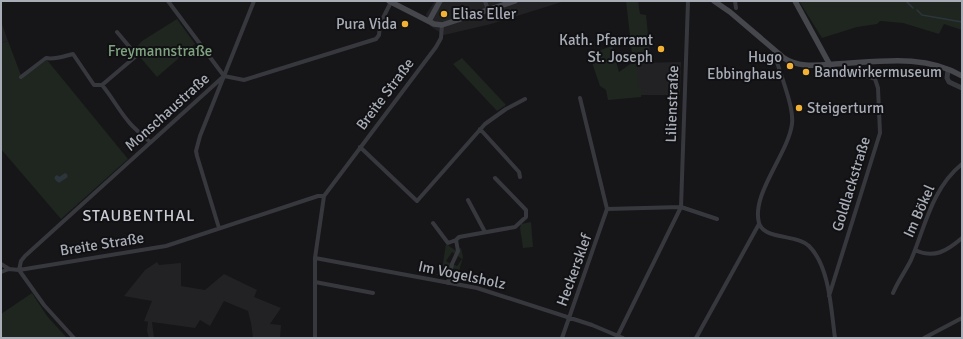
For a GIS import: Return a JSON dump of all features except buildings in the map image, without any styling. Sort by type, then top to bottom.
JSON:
[{"type":"main road","points":[[430,21],[440,1]]},
{"type":"main road","points":[[390,2],[434,24],[442,25],[515,1]]},
{"type":"main road","points":[[714,1],[730,12],[778,54],[795,64],[830,65],[902,61],[927,63],[962,76]]},
{"type":"main road","points":[[795,1],[830,65]]},
{"type":"street","points":[[168,1],[224,76]]},
{"type":"street","points":[[219,228],[196,151],[200,136],[254,1]]},
{"type":"street","points":[[485,1],[488,10]]},
{"type":"street","name":"Lilienstraße","points":[[618,335],[680,207],[688,1]]},
{"type":"street","points":[[735,1],[736,8]]},
{"type":"street","name":"Monschaustraße","points":[[19,270],[25,256],[224,76],[244,80],[376,38],[379,35],[380,24],[390,2]]},
{"type":"street","name":"Breite Straße","points":[[9,269],[19,270],[166,246],[325,194],[436,47],[441,38],[442,25]]},
{"type":"street","points":[[102,85],[135,57],[133,51],[117,32]]},
{"type":"street","points":[[21,77],[46,58],[53,60],[61,56],[73,54],[94,84],[102,85],[114,99],[116,105],[127,120],[139,134],[150,142]]},
{"type":"street","points":[[778,54],[777,62],[792,123],[760,203],[758,216],[759,224],[765,232],[796,239],[809,246],[822,266],[829,296],[835,338]]},
{"type":"street","name":"Goldlackstraße","points":[[829,296],[880,133],[878,88],[875,79],[866,76],[840,74],[830,65]]},
{"type":"street","points":[[948,70],[947,78],[950,82],[962,88]]},
{"type":"street","points":[[580,98],[607,210],[680,207],[717,219]]},
{"type":"street","points":[[360,147],[417,201],[480,129],[506,109],[525,99]]},
{"type":"street","points":[[480,129],[519,172],[520,176]]},
{"type":"street","name":"Im Bökel","points":[[893,293],[915,250],[925,220],[938,194],[951,175],[962,164]]},
{"type":"street","points":[[433,223],[448,243],[459,237],[514,227],[526,217],[526,210],[496,178]]},
{"type":"street","points":[[315,338],[314,258],[325,194]]},
{"type":"street","points":[[468,200],[485,232]]},
{"type":"street","name":"Heckersklef","points":[[562,338],[607,210]]},
{"type":"street","points":[[696,338],[759,224]]},
{"type":"street","name":"Im Bökel","points":[[915,250],[929,255],[936,254],[962,238]]},
{"type":"street","points":[[448,283],[452,264],[458,251],[456,240]]},
{"type":"street","name":"Im Vogelsholz","points":[[314,258],[476,288],[569,318],[623,338]]},
{"type":"street","points":[[1,264],[9,269]]},
{"type":"street","points":[[1,272],[9,269]]},
{"type":"street","points":[[19,270],[44,305],[74,338]]},
{"type":"street","points":[[315,282],[373,293]]},
{"type":"street","points":[[924,338],[962,318]]},
{"type":"shaded area","points":[[435,1],[565,1],[491,24],[444,35],[430,26],[426,14]]},
{"type":"shaded area","points":[[1,21],[8,41],[1,43]]},
{"type":"shaded area","points":[[681,62],[680,95],[638,95],[635,63]]},
{"type":"shaded area","points":[[157,262],[159,265],[181,263],[181,286],[205,290],[224,274],[257,290],[254,297],[281,308],[270,324],[281,325],[280,338],[253,338],[248,311],[224,301],[210,326],[200,320],[195,328],[152,322],[154,338],[149,338],[147,331],[148,322],[144,321],[152,301],[124,296],[145,270]]},
{"type":"green space","points":[[626,1],[638,1],[640,14],[646,15],[651,63],[637,63],[638,88],[641,88],[641,97],[608,100],[606,90],[600,86],[589,54],[612,46],[619,72],[633,62]]},
{"type":"green space","points":[[799,1],[962,1],[962,30],[944,24],[939,34],[903,23],[880,21],[877,24],[857,27],[822,38]]},
{"type":"green space","points":[[442,7],[453,15],[442,17],[440,15]]},
{"type":"green space","name":"Freymannstraße","points":[[177,19],[195,44],[157,77],[134,50],[142,41]]},
{"type":"green space","points":[[8,41],[22,78],[47,60],[128,159],[61,219],[1,149],[1,43]]},
{"type":"green space","points":[[462,58],[506,105],[497,111],[453,64]]},
{"type":"green space","points":[[531,222],[533,247],[523,248],[520,228],[521,224]]},
{"type":"green space","points":[[446,244],[455,250],[461,248],[463,257],[457,278],[450,277],[450,273],[456,274],[456,269],[451,268],[453,264],[457,266],[462,259],[452,252],[446,261],[451,264],[451,267],[445,266],[443,273],[449,274],[449,277],[436,275],[442,270]]},
{"type":"green space","points":[[32,293],[47,316],[67,338],[1,338],[1,314]]},
{"type":"waterway","points":[[906,1],[913,8]]},
{"type":"waterway","points":[[917,10],[922,15],[962,22]]},
{"type":"waterway","points":[[57,178],[59,180],[65,176]]},
{"type":"place","name":"Elias Eller","points":[[444,14]]},
{"type":"place","name":"Pura Vida","points":[[405,24]]},
{"type":"place","name":"Kath. Pfarramt St. Joseph","points":[[661,49]]},
{"type":"place","name":"Hugo Ebbinghaus","points":[[790,66]]},
{"type":"place","name":"Bandwirkermuseum","points":[[806,72]]},
{"type":"place","name":"Steigerturm","points":[[799,108]]},
{"type":"district","name":"STAUBENTHAL","points":[[139,216]]}]
